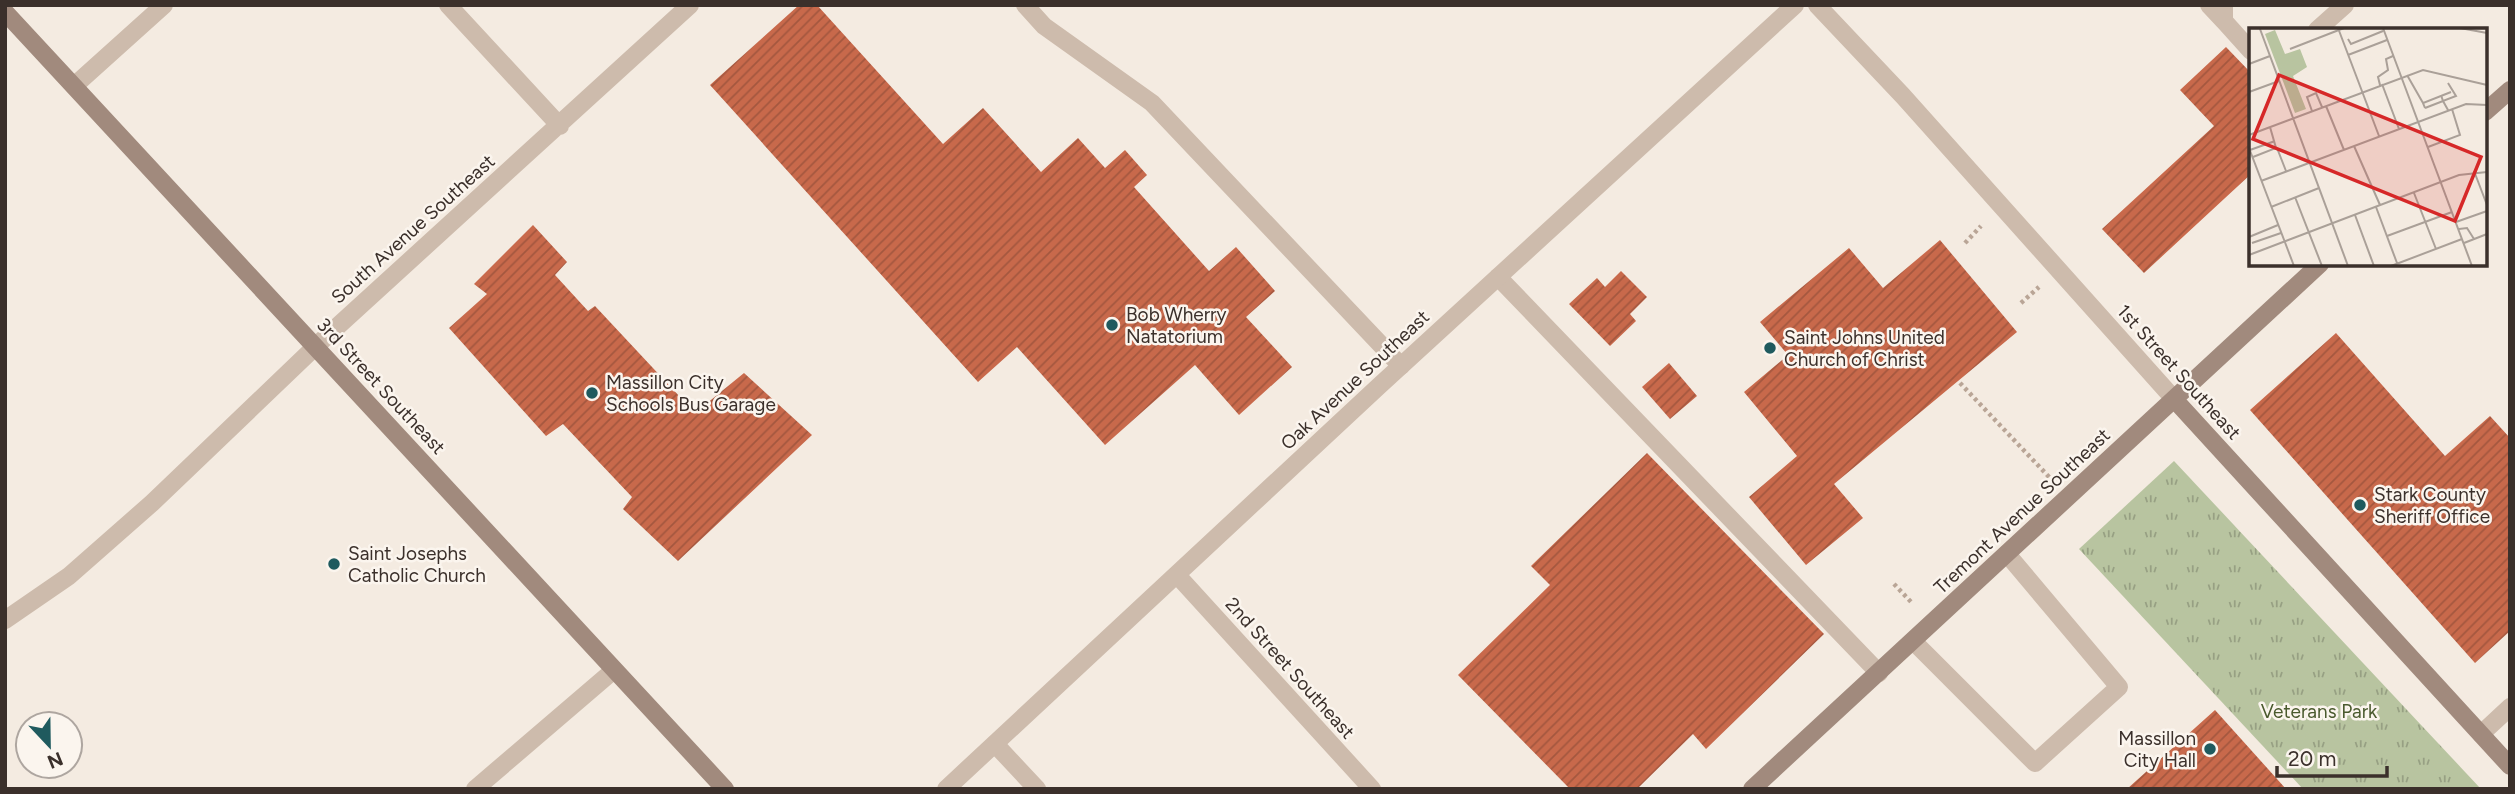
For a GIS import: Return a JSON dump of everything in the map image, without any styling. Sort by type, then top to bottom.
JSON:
[{"type":"street","points":[[74,86],[164,5]]},
{"type":"street","points":[[447,5],[559,126]]},
{"type":"street","name":"South Avenue Southeast","points":[[8,613],[69,576],[152,503],[316,346],[690,5]]},
{"type":"street","points":[[1025,5],[1044,26],[1152,103],[1401,366]]},
{"type":"street","name":"Oak Avenue Southeast","points":[[946,789],[1795,5]]},
{"type":"street","name":"1st Street Southeast","points":[[1817,5],[2510,766]]},
{"type":"street","points":[[2209,5],[2224,13],[2249,48]]},
{"type":"street","points":[[2319,28],[2345,5]]},
{"type":"street","name":"3rd Street Southeast","points":[[5,12],[725,789]]},
{"type":"street","points":[[2487,110],[2510,90]]},
{"type":"street","name":"Tremont Avenue Southeast","points":[[1752,789],[2318,266]]},
{"type":"street","points":[[1498,277],[1879,673]]},
{"type":"street","points":[[1913,641],[2035,763],[2119,687],[2007,554]]},
{"type":"street","name":"2nd Street Southeast","points":[[1177,575],[1372,789]]},
{"type":"street","points":[[475,789],[614,670]]},
{"type":"street","points":[[2481,734],[2510,708]]},
{"type":"street","points":[[995,744],[1037,789]]},
{"type":"path","points":[[1961,383],[2068,498]]},
{"type":"green space","name":"Veterans Park","points":[[2174,461],[2481,789],[2303,789],[2079,549]]},
{"type":"building","points":[[799,5],[817,5],[943,144],[983,108],[1041,172],[1078,138],[1105,168],[1125,150],[1147,175],[1134,187],[1209,271],[1236,247],[1275,291],[1246,317],[1292,367],[1239,415],[1195,365],[1105,445],[1017,347],[978,382],[710,85]]},
{"type":"building","points":[[2226,47],[2249,71],[2249,176],[2144,273],[2102,229],[2214,126],[2180,90]]},
{"type":"building","name":"Massillon City Schools Bus Garage","points":[[533,225],[567,262],[555,275],[588,311],[595,306],[695,413],[744,373],[812,435],[678,561],[623,509],[632,497],[563,424],[546,436],[449,328],[487,294],[474,284]]},
{"type":"building","points":[[1940,240],[2017,332],[1834,484],[1863,518],[1806,565],[1749,497],[1797,456],[1744,392],[1788,355],[1760,322],[1849,248],[1883,288]]},
{"type":"building","points":[[1621,271],[1647,297],[1630,314],[1636,321],[1610,346],[1569,304],[1597,278],[1605,287]]},
{"type":"building","points":[[2336,333],[2445,456],[2490,416],[2510,438],[2510,631],[2475,663],[2250,410]]},
{"type":"building","points":[[1669,363],[1697,396],[1670,419],[1642,387]]},
{"type":"building","points":[[1647,453],[1824,634],[1706,749],[1693,734],[1637,789],[1570,789],[1458,675],[1550,585],[1531,566]]},
{"type":"building","name":"Massillon City Hall","points":[[2215,710],[2286,789],[2127,789]]},
{"type":"place","name":"Bob Wherry Natatorium","points":[[1112,325]]},
{"type":"place","name":"Saint Johns United Church of Christ","points":[[1770,348]]},
{"type":"place","name":"Massillon City Schools Bus Garage","points":[[592,393]]},
{"type":"place","name":"Stark County Sheriff Office","points":[[2360,505]]},
{"type":"place","name":"Saint Josephs Catholic Church","points":[[334,564]]},
{"type":"place","name":"Massillon City Hall","points":[[2210,749]]}]
